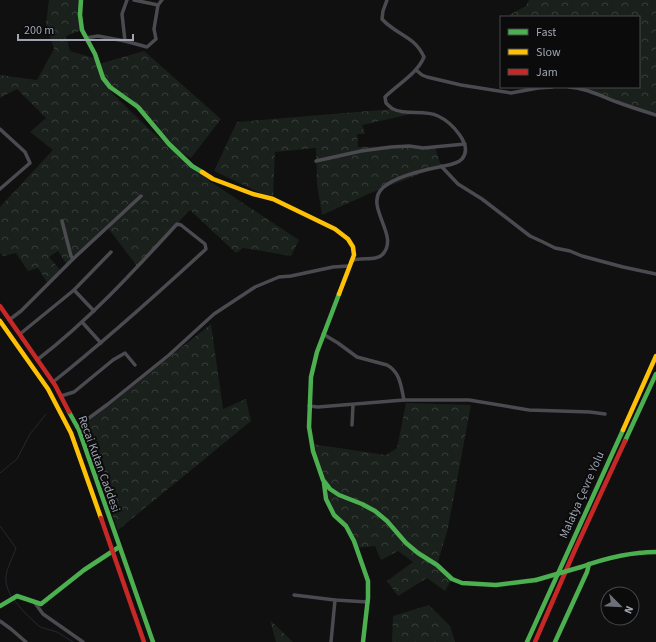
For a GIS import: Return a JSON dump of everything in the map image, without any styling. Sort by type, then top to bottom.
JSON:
[{"type":"main road","points":[[81,0],[80,15],[82,30],[95,54],[103,78],[110,87],[135,104],[169,144],[192,166],[213,179],[253,194],[273,199],[303,212],[335,229],[348,239],[353,247],[354,255],[349,264],[317,352],[311,377],[309,427],[314,451],[323,480],[326,499],[334,515],[346,526],[354,541],[368,581],[368,602],[363,642]]},
{"type":"main road","name":"Recai Kutan Caddesi","points":[[0,306],[53,382],[77,427],[153,642]]},
{"type":"main road","name":"Recai Kutan Caddesi","points":[[0,321],[48,389],[71,433],[144,642]]},
{"type":"main road","name":"Malatya Çevre Yolu","points":[[527,642],[656,356]]},
{"type":"main road","name":"Malatya Çevre Yolu","points":[[535,642],[574,552],[656,374]]},
{"type":"main road","points":[[323,480],[330,489],[339,495],[375,511],[387,521],[406,543],[418,553],[437,565],[452,579],[462,583],[496,585],[528,582],[581,567],[601,559],[634,553],[656,552]]},
{"type":"main road","points":[[0,606],[16,596],[20,596],[35,603],[41,604],[84,570],[119,547]]},
{"type":"main road","points":[[554,642],[587,572],[588,564]]},
{"type":"street","points":[[125,41],[122,14],[127,0]]},
{"type":"street","points":[[134,0],[158,5]]},
{"type":"street","points":[[86,38],[98,36],[147,47],[156,39],[154,29],[158,5],[162,0]]},
{"type":"street","points":[[77,427],[169,355],[209,318],[255,287],[279,277],[291,276],[349,264],[356,258],[376,258],[383,254],[387,246],[387,235],[377,206],[377,198],[381,190],[390,183],[415,172],[454,164],[462,158],[465,144],[456,130],[438,116],[426,113],[402,112],[393,109],[386,103],[385,97],[416,70],[422,63],[424,57],[420,48],[411,40],[386,24],[382,19],[387,0]]},
{"type":"street","points":[[416,70],[427,77],[461,85],[504,92],[511,93],[538,88]]},
{"type":"street","points":[[574,88],[590,91],[632,108],[656,115]]},
{"type":"street","points":[[0,129],[25,152],[30,163],[0,189]]},
{"type":"street","points":[[316,161],[361,151],[391,147],[409,146],[423,148],[465,144]]},
{"type":"street","points":[[441,166],[458,184],[482,199],[530,236],[555,248],[623,267],[656,274]]},
{"type":"street","points":[[9,320],[21,311],[73,259],[141,196]]},
{"type":"street","points":[[62,221],[73,259]]},
{"type":"street","points":[[37,360],[64,339],[94,311],[177,224],[181,225],[205,244],[206,249],[141,309],[53,382]]},
{"type":"street","points":[[353,247],[356,254],[361,258]]},
{"type":"street","points":[[20,334],[74,290],[111,252]]},
{"type":"street","points":[[74,290],[94,311]]},
{"type":"street","points":[[82,322],[101,343]]},
{"type":"street","points":[[323,334],[357,357],[391,367],[400,381],[404,400]]},
{"type":"street","points":[[61,396],[74,392],[125,353],[135,366]]},
{"type":"street","points":[[309,406],[318,407],[404,400],[469,400],[529,410],[590,412],[605,414]]},
{"type":"street","points":[[352,425],[353,404]]},
{"type":"street","points":[[294,596],[368,602]]},
{"type":"street","points":[[331,642],[335,600]]},
{"type":"street","points":[[35,603],[43,614],[83,642]]},
{"type":"street","points":[[0,621],[12,629],[26,642]]},
{"type":"green space","points":[[49,0],[81,0],[82,30],[66,36],[70,51],[97,59],[99,64],[144,51],[221,119],[191,158],[173,148],[138,108],[108,84],[112,93],[149,129],[211,182],[299,240],[291,256],[243,248],[236,253],[190,210],[137,266],[108,228],[67,265],[58,251],[49,257],[61,271],[48,284],[38,268],[28,271],[16,253],[3,256],[0,253],[0,207],[53,150],[30,132],[46,118],[17,89],[0,98],[0,75],[37,80],[54,49],[46,24]]},
{"type":"green space","points":[[529,0],[656,0],[656,115],[579,88],[640,88],[640,16],[510,16],[526,6]]},
{"type":"green space","points":[[523,88],[538,88],[524,90]]},
{"type":"green space","points":[[393,109],[420,112],[362,125],[365,134],[357,134],[358,147],[435,147],[441,166],[373,192],[322,215],[317,184],[316,148],[275,152],[273,199],[214,171],[237,122]]},
{"type":"green space","points":[[211,324],[223,409],[246,399],[251,421],[118,530],[79,429]]},
{"type":"green space","points":[[406,403],[471,405],[448,528],[437,565],[452,579],[445,591],[427,578],[398,596],[387,581],[413,562],[398,551],[381,560],[375,546],[357,548],[346,526],[334,515],[326,499],[330,489],[323,480],[312,444],[386,455],[397,448]]},
{"type":"green space","points":[[429,605],[450,626],[455,642],[392,642],[393,616]]},
{"type":"green space","points":[[270,620],[293,642],[276,642]]},
{"type":"waterway","points":[[0,473],[17,459],[30,434],[46,414]]},
{"type":"waterway","points":[[0,526],[16,548],[8,567],[6,577],[6,583],[11,596]]},
{"type":"waterway","points":[[14,600],[40,627],[57,632],[73,642]]},
{"type":"traffic: fast","points":[[81,0],[80,15],[82,30],[95,54],[103,78],[110,87],[138,107],[169,144],[192,166],[202,172]]},
{"type":"traffic: fast","points":[[339,294],[317,352],[311,377],[309,427],[313,451],[323,480],[330,489],[339,495],[375,511],[387,521],[406,543],[418,553],[437,565],[452,579],[462,583],[496,585],[536,580]]},
{"type":"traffic: fast","points":[[625,441],[656,374]]},
{"type":"traffic: fast","points":[[69,412],[79,430],[153,642]]},
{"type":"traffic: fast","points":[[527,642],[623,430]]},
{"type":"traffic: fast","points":[[324,483],[326,499],[334,515],[346,526],[354,541],[368,581],[368,598],[363,642]]},
{"type":"traffic: fast","points":[[0,606],[17,596],[41,604],[84,570],[119,547]]},
{"type":"traffic: fast","points":[[581,567],[618,556],[656,552]]},
{"type":"traffic: fast","points":[[555,642],[587,572],[589,564]]},
{"type":"traffic: fast","points":[[536,580],[581,567]]},
{"type":"traffic: slow","points":[[202,172],[213,179],[253,194],[273,199],[335,229],[348,239],[353,247],[354,255],[339,294]]},
{"type":"traffic: slow","points":[[0,321],[48,389],[71,433],[101,518]]},
{"type":"traffic: slow","points":[[623,430],[656,356]]},
{"type":"traffic: jam","points":[[0,306],[55,385],[69,412]]},
{"type":"traffic: jam","points":[[535,642],[625,441]]},
{"type":"traffic: jam","points":[[101,518],[144,642]]}]
